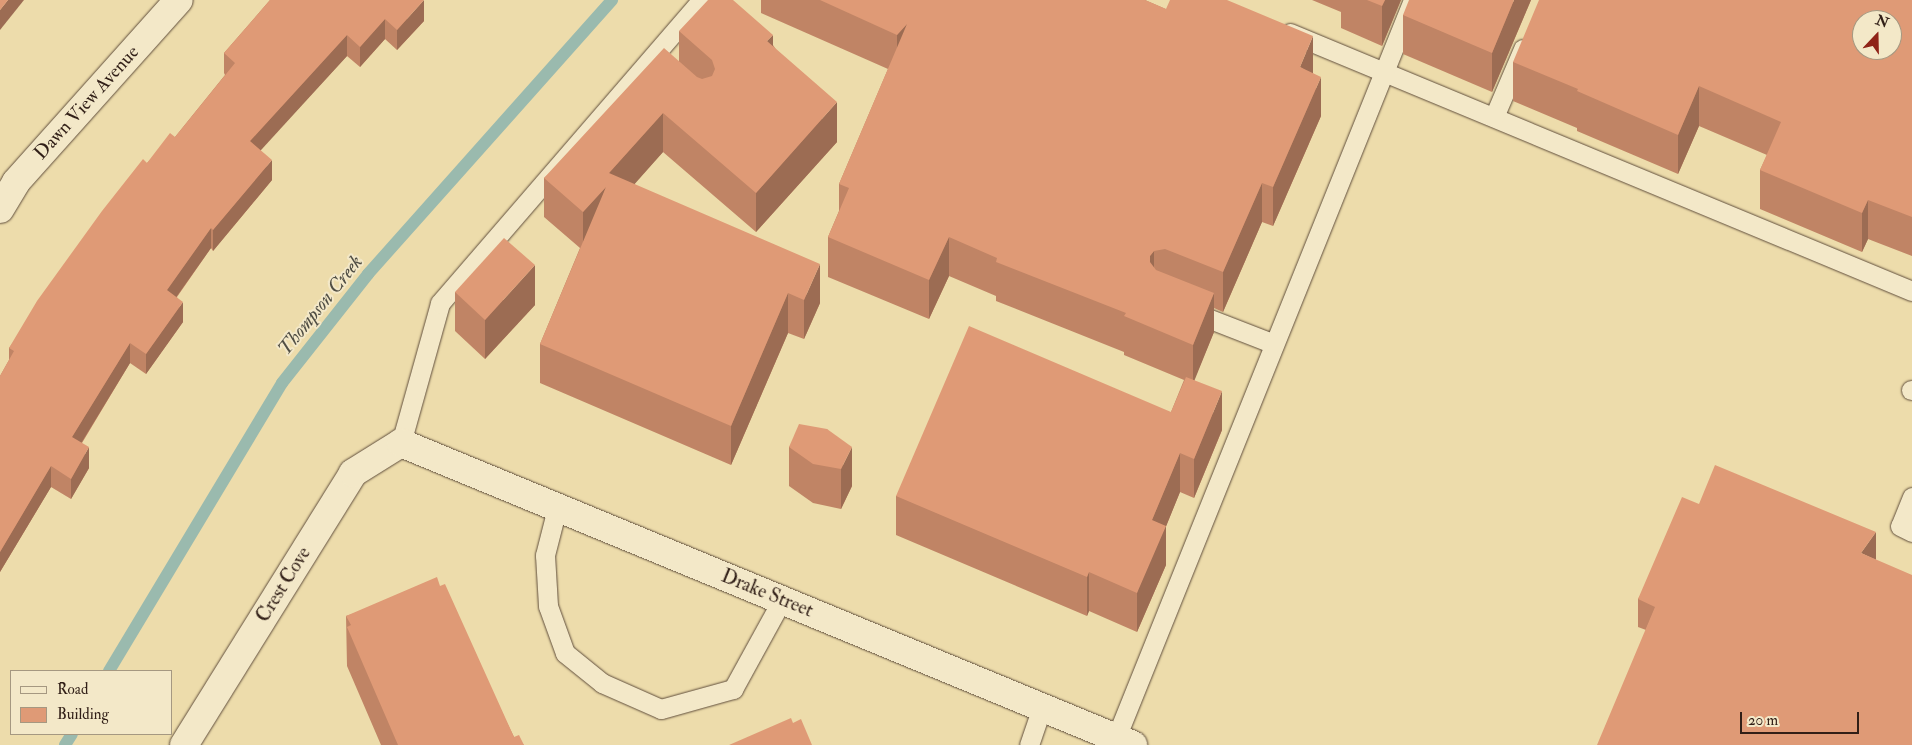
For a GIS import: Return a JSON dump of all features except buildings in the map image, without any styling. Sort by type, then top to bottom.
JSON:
[{"type":"street","name":"Dawn View Avenue","points":[[0,209],[16,182],[179,0]]},
{"type":"street","name":"Drake Street","points":[[400,444],[1125,742]]},
{"type":"street","name":"Crest Cove","points":[[184,745],[353,473],[400,444]]},
{"type":"lane","points":[[400,444],[440,303],[656,66],[702,0]]},
{"type":"lane","points":[[1125,742],[1274,344],[1382,71],[1413,0]]},
{"type":"lane","points":[[1274,26],[1912,291]]},
{"type":"lane","points":[[1494,117],[1532,27]]},
{"type":"lane","points":[[1178,306],[1274,344]]},
{"type":"lane","points":[[1912,497],[1900,526],[1912,532]]},
{"type":"lane","points":[[557,508],[545,555],[548,606],[566,653],[602,683],[661,709],[733,688],[782,600]]},
{"type":"lane","points":[[1029,745],[1042,708]]},
{"type":"waterway","name":"Thompson Creek","points":[[110,670],[282,383],[368,274],[612,0]]},
{"type":"waterway","name":"Thompson Creek","points":[[65,745],[71,735]]}]
